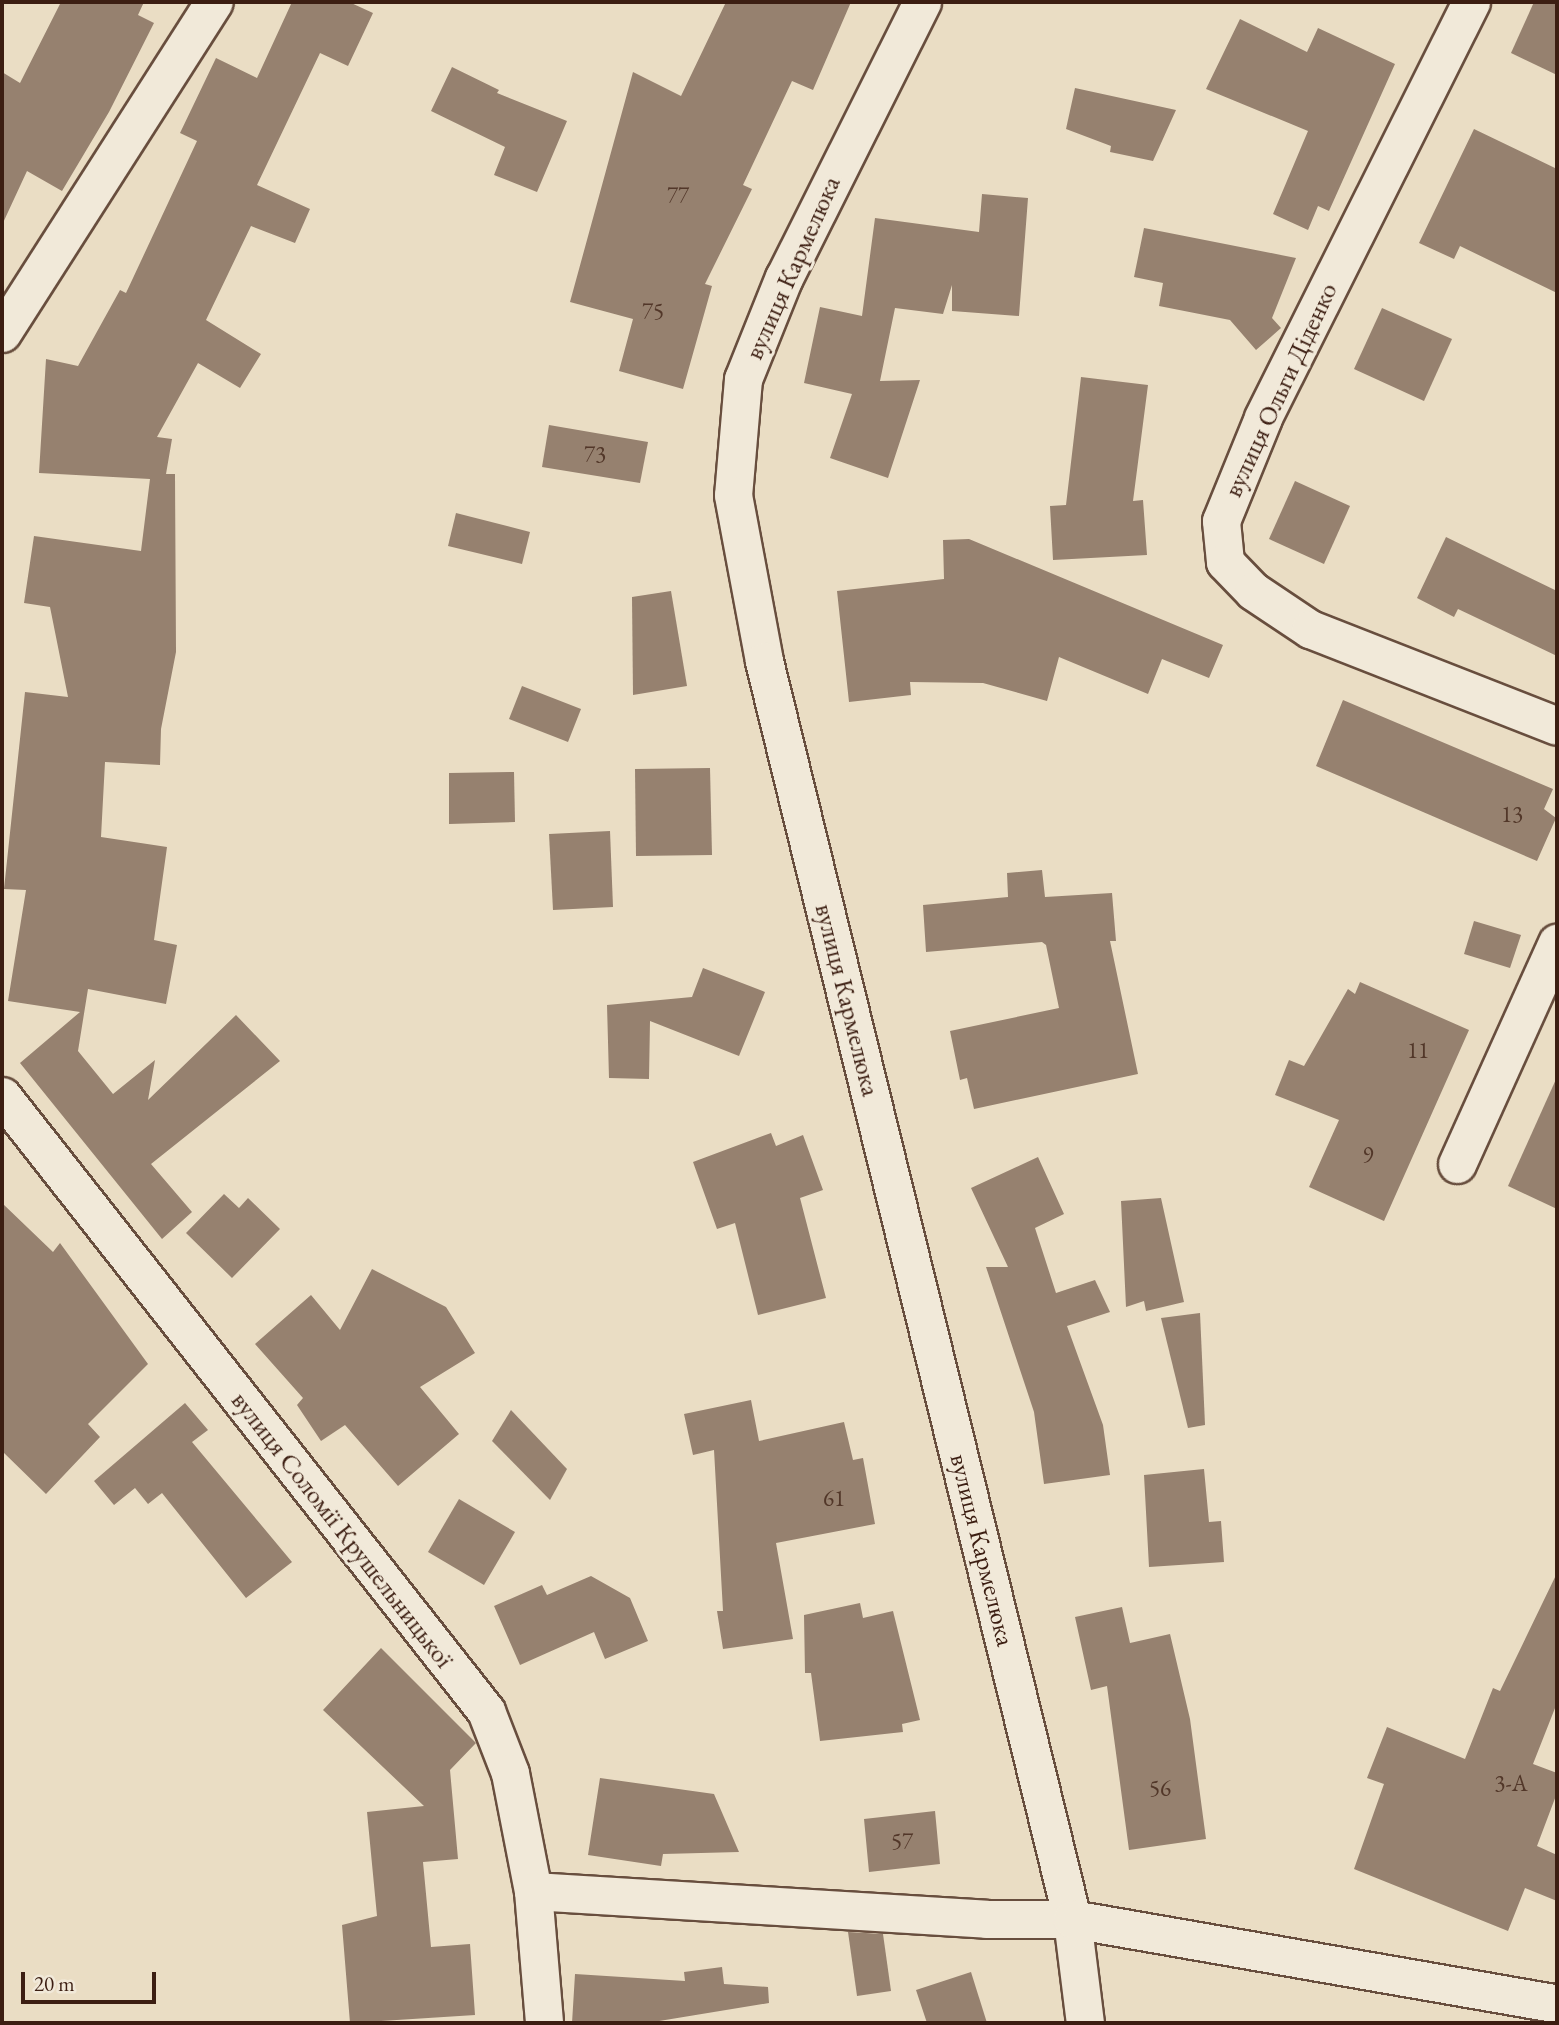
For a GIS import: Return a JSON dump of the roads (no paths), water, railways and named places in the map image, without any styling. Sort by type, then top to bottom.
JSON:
[{"type":"street","points":[[2,333],[214,2]]},
{"type":"street","name":"вулиця Кармелюка","points":[[922,2],[784,277],[743,379],[733,495],[764,661],[1072,1919],[1086,2023]]},
{"type":"street","name":"вулиця Ольги Діденко","points":[[1471,2],[1263,418],[1221,521],[1226,562],[1253,592],[1310,629],[1557,726]]},
{"type":"street","points":[[1457,1164],[1557,943]]},
{"type":"street","name":"вулиця Соломії Крушельницької","points":[[2,1096],[486,1711],[510,1773],[533,1891],[544,2023]]},
{"type":"street","points":[[533,1891],[986,1919],[1072,1919],[1557,2004]]}]
